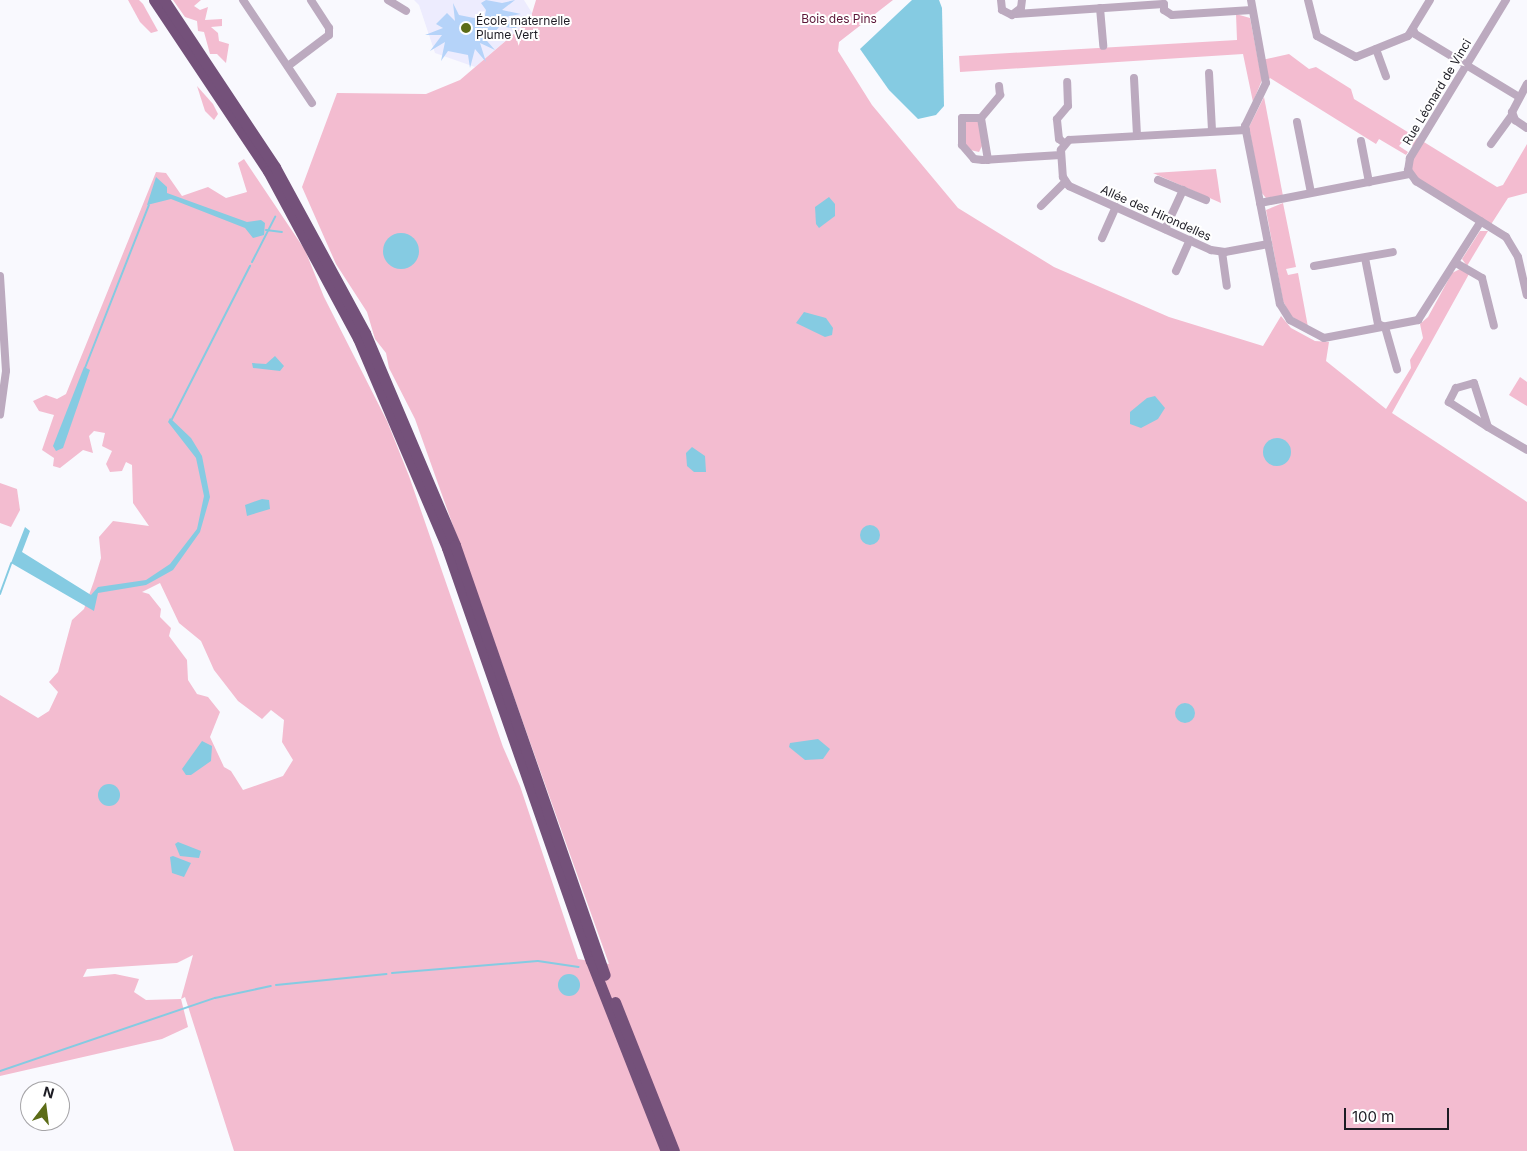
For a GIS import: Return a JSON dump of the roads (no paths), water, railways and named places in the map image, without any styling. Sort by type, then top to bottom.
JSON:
[{"type":"highway","points":[[154,0],[268,171],[358,338],[447,548],[591,961],[666,1151]]},
{"type":"highway","points":[[164,0],[275,166],[369,343],[455,545],[600,963],[674,1151]]},
{"type":"street","points":[[243,0],[312,103]]},
{"type":"street","points":[[288,66],[329,35],[329,28],[310,0]]},
{"type":"street","points":[[388,0],[406,11]]},
{"type":"street","points":[[1001,0],[1005,13],[1016,14],[1164,2],[1164,10],[1172,15],[1252,10]]},
{"type":"street","points":[[1016,14],[1022,0]]},
{"type":"street","points":[[1251,0],[1266,83],[1246,122],[1246,130],[1280,304],[1292,322],[1324,338],[1421,318],[1482,221]]},
{"type":"street","points":[[1308,0],[1318,36],[1351,57],[1407,37],[1430,0]]},
{"type":"street","name":"Rue Léonard de Vinci","points":[[1409,174],[1410,158],[1506,0]]},
{"type":"street","points":[[1100,8],[1103,46]]},
{"type":"street","points":[[1413,29],[1416,34],[1519,97]]},
{"type":"street","points":[[1376,49],[1386,76]]},
{"type":"street","points":[[1209,73],[1212,130]]},
{"type":"street","points":[[1134,78],[1137,136]]},
{"type":"street","points":[[1067,82],[1068,106],[1058,119],[1059,139],[1064,143],[1212,130],[1246,130]]},
{"type":"street","points":[[1491,144],[1512,115],[1519,97],[1527,84]]},
{"type":"street","points":[[988,160],[981,118],[1000,95],[999,86]]},
{"type":"street","points":[[1512,115],[1527,128]]},
{"type":"street","points":[[981,118],[967,116],[960,121],[962,145],[972,158],[988,160],[1062,155]]},
{"type":"street","points":[[1297,122],[1311,193]]},
{"type":"street","points":[[1361,141],[1369,182]]},
{"type":"street","points":[[1041,206],[1065,182],[1062,155],[1064,143]]},
{"type":"street","points":[[1260,203],[1409,174],[1482,221],[1511,244],[1526,289]]},
{"type":"street","points":[[1158,180],[1206,200]]},
{"type":"street","name":"Allée des Hirondelles","points":[[1065,182],[1165,229],[1222,252],[1268,244]]},
{"type":"street","points":[[1165,229],[1183,190]]},
{"type":"street","points":[[1102,238],[1116,207]]},
{"type":"street","points":[[1176,271],[1190,240]]},
{"type":"street","points":[[1222,252],[1228,286]]},
{"type":"street","points":[[1314,266],[1393,252]]},
{"type":"street","points":[[1365,258],[1378,324],[1385,326]]},
{"type":"street","points":[[1456,262],[1482,278],[1494,326]]},
{"type":"street","points":[[0,276],[6,379],[0,415]]},
{"type":"street","points":[[1385,326],[1397,369]]},
{"type":"street","points":[[1488,427],[1474,383],[1456,388],[1449,402],[1488,427],[1527,450]]},
{"type":"water","points":[[912,0],[939,0],[942,8],[944,106],[936,115],[918,119],[889,90],[860,49]]},
{"type":"water","points":[[156,177],[167,187],[167,193],[247,222],[261,220],[265,223],[264,235],[253,238],[245,228],[171,199],[147,205]]},
{"type":"water","points":[[829,197],[835,204],[835,216],[819,228],[816,224],[815,207]]},
{"type":"water","points":[[401,233],[408,234],[414,238],[418,244],[418,258],[414,264],[408,268],[401,269],[394,268],[388,264],[384,258],[383,251],[384,244],[388,238],[394,234]]},
{"type":"water","points":[[804,312],[826,318],[833,328],[832,335],[825,337],[796,323]]},
{"type":"water","points":[[275,356],[284,366],[280,371],[253,368],[252,363],[266,364]]},
{"type":"water","points":[[84,367],[90,370],[63,448],[56,451],[53,446]]},
{"type":"water","points":[[1155,396],[1165,408],[1158,419],[1141,428],[1130,424],[1130,412],[1147,398]]},
{"type":"water","points":[[170,418],[191,438],[202,456],[210,497],[200,532],[173,570],[146,585],[98,593],[94,611],[11,563],[25,527],[30,531],[22,552],[91,595],[98,587],[146,580],[170,564],[197,529],[204,496],[196,458],[168,422]]},
{"type":"water","points":[[1277,438],[1287,442],[1291,452],[1287,462],[1277,466],[1267,462],[1263,452],[1267,442]]},
{"type":"water","points":[[692,447],[705,456],[706,472],[694,472],[687,466],[686,453]]},
{"type":"water","points":[[262,499],[269,500],[270,509],[247,516],[245,505]]},
{"type":"water","points":[[866,525],[874,525],[880,531],[880,539],[874,545],[866,545],[860,539],[860,531]]},
{"type":"water","points":[[1185,703],[1192,706],[1195,713],[1192,720],[1185,723],[1178,720],[1175,713],[1178,706]]},
{"type":"water","points":[[818,739],[830,749],[823,759],[805,760],[789,747],[790,743]]},
{"type":"water","points":[[202,741],[212,746],[211,761],[191,775],[186,775],[182,769]]},
{"type":"water","points":[[109,784],[117,787],[120,795],[117,803],[109,806],[101,803],[98,795],[101,787]]},
{"type":"water","points":[[178,842],[201,851],[199,858],[180,856],[175,844]]},
{"type":"water","points":[[173,856],[191,863],[184,877],[172,873],[170,857]]},
{"type":"water","points":[[569,974],[577,977],[580,985],[577,993],[569,996],[561,993],[558,985],[561,977]]},
{"type":"waterway","points":[[85,368],[149,205]]},
{"type":"waterway","points":[[252,262],[275,217]]},
{"type":"waterway","points":[[266,230],[282,232]]},
{"type":"waterway","points":[[172,419],[250,266]]},
{"type":"waterway","points":[[0,594],[11,563]]},
{"type":"waterway","points":[[392,973],[538,961],[579,967]]},
{"type":"waterway","points":[[276,985],[386,974]]},
{"type":"waterway","points":[[0,1071],[215,998],[271,986]]},
{"type":"place","name":"École maternelle Plume Vert","points":[[466,28]]},
{"type":"park label","name":"Bois des Pins","points":[[839,19]]}]
